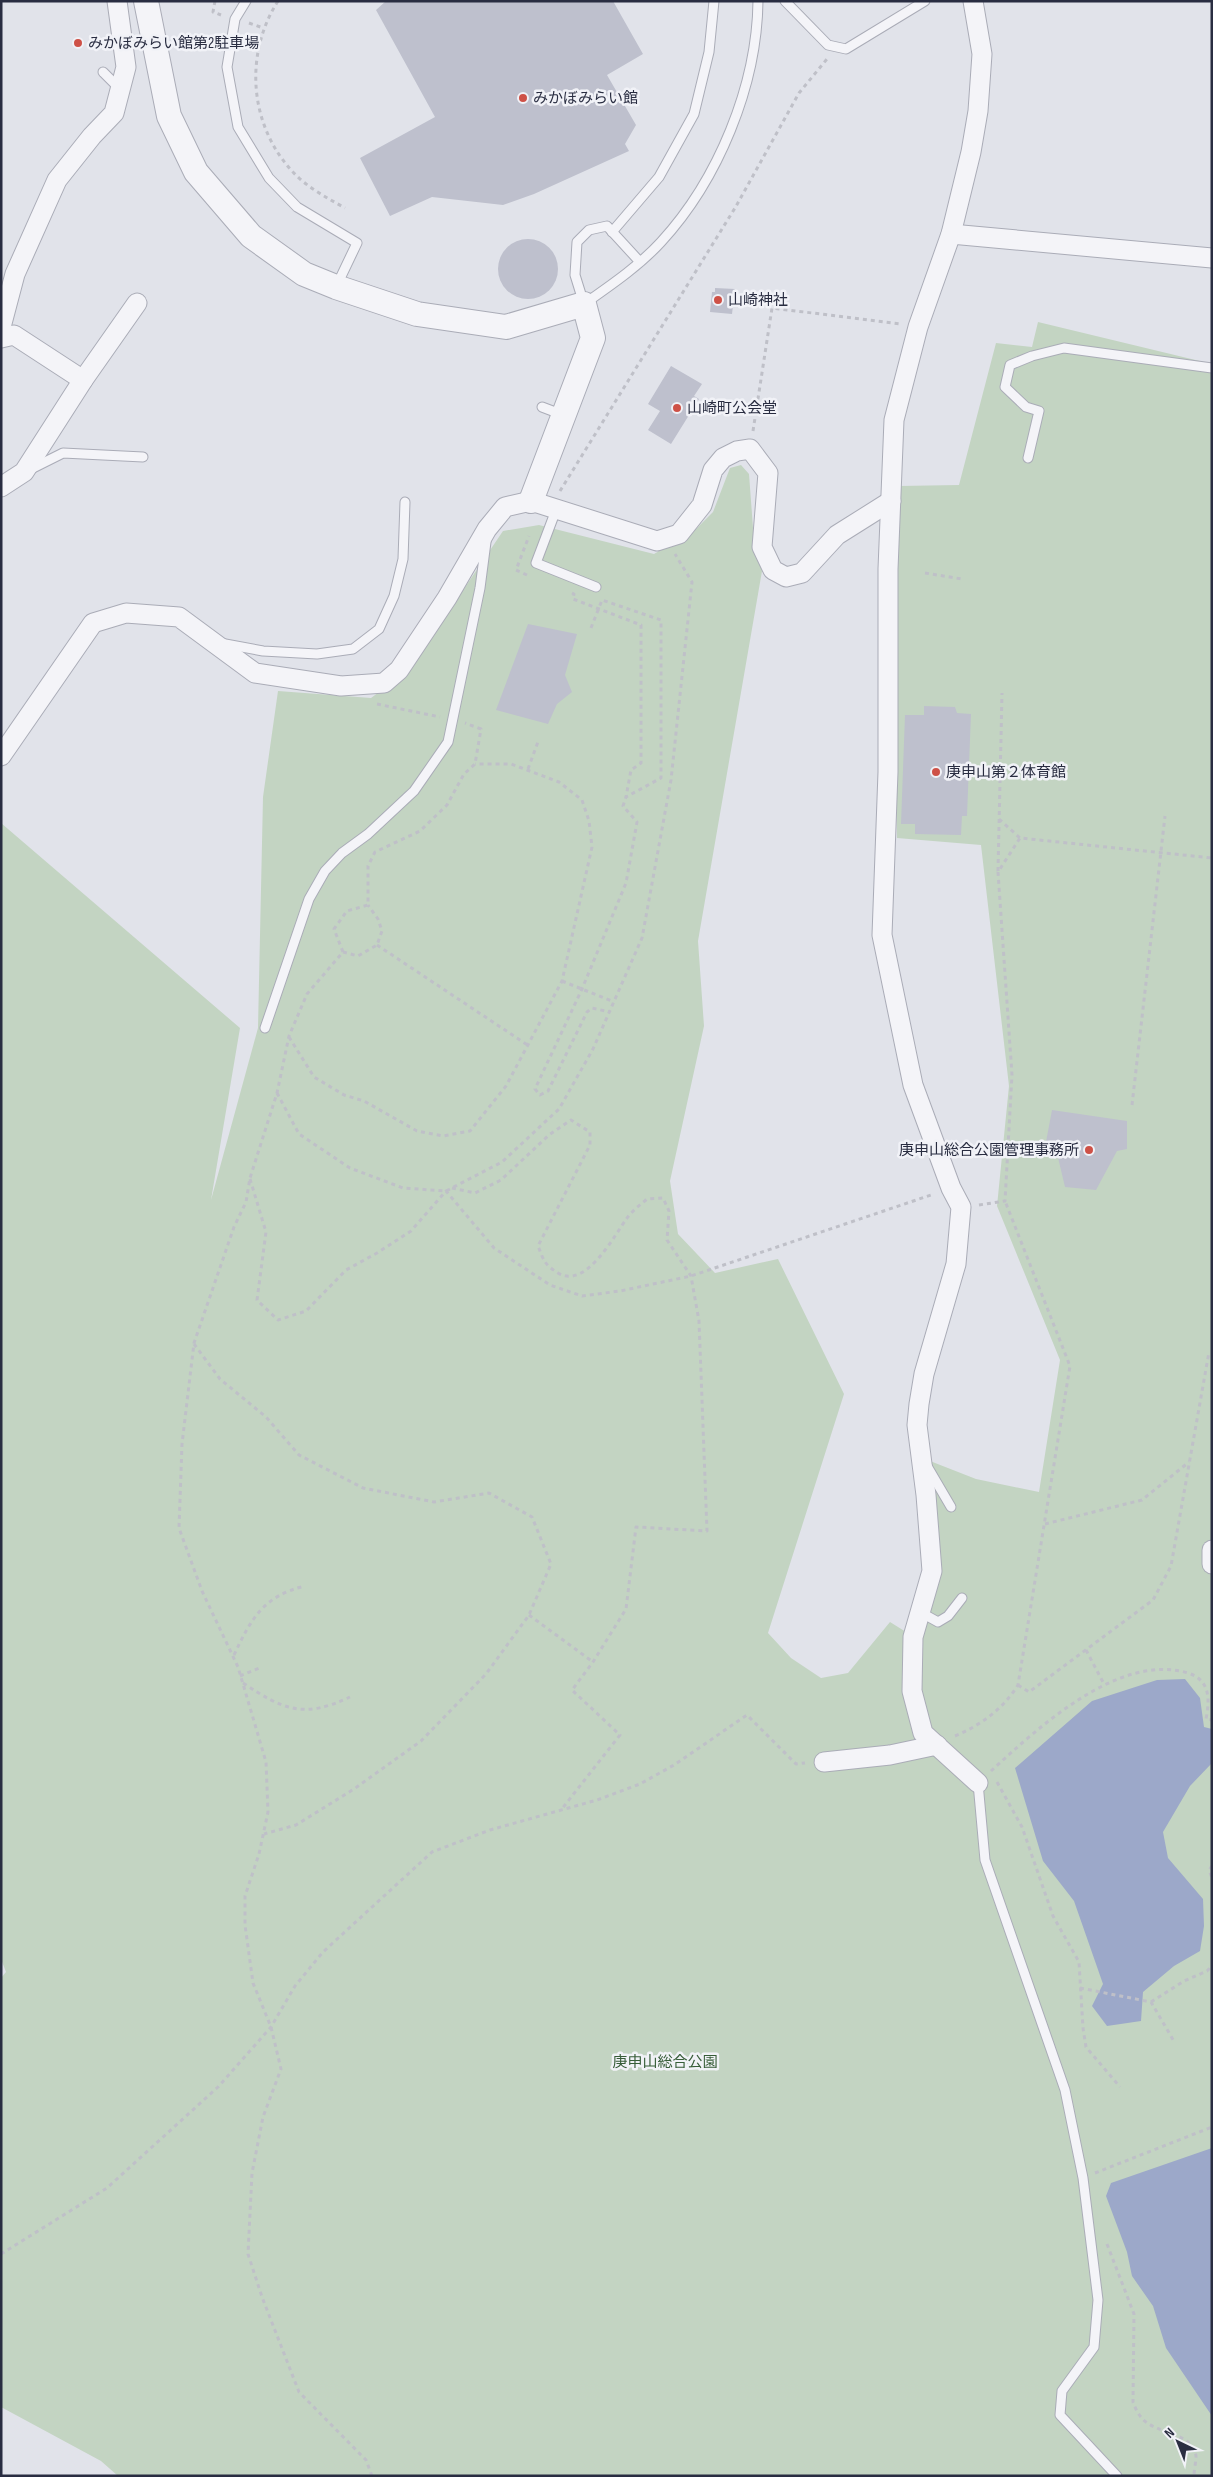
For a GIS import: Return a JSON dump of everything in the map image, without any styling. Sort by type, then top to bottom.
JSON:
[{"type":"street","points":[[1,327],[15,274],[57,180],[92,136],[114,113],[126,67],[117,1]]},
{"type":"street","points":[[146,1],[169,116],[196,172],[251,236],[304,274],[336,287],[417,314],[506,326],[584,304],[593,338],[564,416],[543,506]]},
{"type":"street","points":[[973,1],[982,54],[978,111],[971,152],[951,234],[918,327],[894,420],[888,579],[888,772],[882,935],[913,1085],[951,1188],[961,1207],[956,1264],[924,1374],[919,1404],[917,1425],[932,1571],[913,1637],[912,1691],[923,1733],[937,1745],[984,1777]]},
{"type":"street","points":[[951,234],[1212,258]]},
{"type":"street","points":[[1,487],[24,472],[83,380],[137,303]]},
{"type":"street","points":[[1,338],[14,335],[83,380]]},
{"type":"street","points":[[1,756],[93,623],[126,613],[179,617],[212,644],[255,674],[341,686],[384,683],[405,662],[447,598],[487,529],[505,507],[543,506],[657,541],[679,534],[702,505],[712,470],[723,458],[737,451],[750,449],[768,473],[762,547],[773,570],[786,577],[802,573],[837,535],[891,501]]},
{"type":"street","points":[[1212,1550],[1212,1564]]},
{"type":"street","points":[[824,1762],[863,1759],[937,1745]]},
{"type":"lane","points":[[246,1],[235,19],[227,67],[238,127],[269,178],[297,207],[357,243],[336,287]]},
{"type":"lane","points":[[612,232],[658,178],[694,114],[709,52],[714,1]]},
{"type":"lane","points":[[640,262],[606,226],[589,230],[577,242],[575,275],[584,304],[640,262],[660,243],[690,207],[734,125],[748,76],[758,25],[758,1]]},
{"type":"lane","points":[[785,1],[828,45],[846,49],[925,1]]},
{"type":"lane","points":[[103,72],[120,89]]},
{"type":"lane","points":[[1028,458],[1039,411],[1026,407],[1005,387],[1010,365],[1032,356],[1064,348],[1212,368]]},
{"type":"lane","points":[[542,407],[564,416]]},
{"type":"lane","points":[[24,472],[63,453],[143,458]]},
{"type":"lane","points":[[212,644],[228,643],[263,651],[317,654],[353,648],[380,629],[394,596],[404,559],[405,502]]},
{"type":"lane","points":[[543,506],[536,563],[596,587]]},
{"type":"lane","points":[[265,1028],[309,899],[325,871],[342,852],[368,834],[414,792],[448,742],[451,719],[480,588],[487,529]]},
{"type":"lane","points":[[920,1455],[951,1506]]},
{"type":"lane","points":[[920,1612],[938,1622],[948,1616],[962,1598]]},
{"type":"lane","points":[[984,1777],[985,1860],[1065,2090],[1083,2178],[1088,2214],[1098,2300],[1094,2347],[1062,2391],[1060,2415],[1117,2476]]},
{"type":"path","points":[[213,12],[215,1]]},
{"type":"path","points":[[278,1],[259,40],[255,80],[259,111],[272,141],[299,178],[319,194],[345,208]]},
{"type":"path","points":[[543,506],[562,489],[735,208],[799,93],[837,47]]},
{"type":"path","points":[[750,449],[772,308],[918,327]]},
{"type":"path","points":[[250,1178],[266,1232],[257,1300],[278,1320],[306,1310],[346,1270],[377,1254],[411,1231],[446,1191],[502,1162],[560,1109],[593,1049],[642,938],[672,770],[692,582],[666,538]]},
{"type":"path","points":[[517,563],[516,570],[532,577]]},
{"type":"path","points":[[925,574],[962,579]]},
{"type":"path","points":[[566,591],[574,594],[573,599],[641,625],[641,763],[631,770],[623,806],[637,822],[626,884],[582,988],[535,1089],[540,1095],[548,1091],[587,1012],[592,1008],[610,1012]]},
{"type":"path","points":[[591,628],[602,600],[661,620],[661,778],[626,796]]},
{"type":"path","points":[[937,1745],[982,1722],[1007,1702],[1018,1685],[1070,1366],[1004,1201],[1012,1075],[998,872],[1002,693]]},
{"type":"path","points":[[342,952],[358,956],[377,945],[382,931],[378,919],[368,905],[368,866],[375,852],[420,830],[447,805],[464,774],[475,764],[480,729],[451,719],[371,703]]},
{"type":"path","points":[[528,769],[539,739]]},
{"type":"path","points":[[289,1036],[314,1077],[344,1095],[364,1101],[418,1131],[443,1136],[470,1131],[506,1086],[562,981],[592,848],[589,820],[582,800],[559,782],[511,764],[475,764]]},
{"type":"path","points":[[1132,1105],[1165,816]]},
{"type":"path","points":[[999,818],[1020,838],[1212,858]]},
{"type":"path","points":[[998,872],[1020,838]]},
{"type":"path","points":[[342,952],[334,929],[347,911],[368,905]]},
{"type":"path","points":[[377,945],[529,1046]]},
{"type":"path","points":[[342,952],[307,994],[289,1036],[277,1093],[250,1178],[246,1202],[234,1228],[194,1343],[182,1444],[179,1528],[202,1590],[233,1656],[266,1762],[268,1812],[264,1834],[245,1896],[245,1925],[253,1983],[271,2027],[281,2069],[262,2117],[252,2173],[248,2254],[262,2297],[299,2392],[366,2460],[372,2476]]},
{"type":"path","points":[[562,981],[614,1002]]},
{"type":"path","points":[[277,1093],[299,1134],[350,1168],[403,1188],[446,1191],[494,1248],[550,1285],[582,1296],[620,1291],[691,1276],[951,1188]]},
{"type":"path","points":[[452,1188],[475,1193],[501,1180],[549,1135],[571,1120],[590,1132],[590,1145],[538,1246],[545,1265],[564,1276],[582,1274],[600,1256],[629,1215],[647,1198],[663,1198],[669,1211],[667,1240],[691,1276],[700,1341],[707,1531],[636,1527],[626,1609],[593,1662],[572,1690],[620,1735],[561,1810]]},
{"type":"path","points":[[961,1207],[1004,1201]]},
{"type":"path","points":[[194,1343],[220,1379],[266,1416],[299,1455],[363,1488],[434,1502],[488,1492],[532,1517],[551,1564],[529,1615],[486,1674],[421,1741],[354,1789],[296,1824],[264,1834]]},
{"type":"path","points":[[1018,1685],[1029,1692],[1153,1600],[1171,1566],[1209,1352]]},
{"type":"path","points":[[1045,1524],[1142,1500],[1189,1462]]},
{"type":"path","points":[[233,1656],[250,1621],[267,1602],[289,1589],[305,1586]]},
{"type":"path","points":[[529,1615],[593,1662]]},
{"type":"path","points":[[1086,1650],[1104,1684]]},
{"type":"path","points":[[240,1676],[262,1668]]},
{"type":"path","points":[[1120,2087],[1086,2047],[1079,1962],[1053,1916],[1022,1827],[984,1777],[1037,1732],[1104,1684],[1146,1670],[1177,1670],[1197,1676],[1207,1688],[1209,1703],[1206,1719],[1212,1720]]},
{"type":"path","points":[[242,1682],[270,1700],[293,1710],[318,1709],[350,1696]]},
{"type":"path","points":[[1,2254],[108,2188],[218,2087],[271,2027],[295,1986],[323,1952],[432,1852],[490,1830],[597,1800],[640,1784],[674,1765],[747,1715],[796,1764],[824,1762]]},
{"type":"path","points":[[1212,1866],[1209,1870],[1212,1878]]},
{"type":"path","points":[[1080,1988],[1151,2002],[1184,1981],[1207,1971],[1212,1966]]},
{"type":"path","points":[[1151,2002],[1175,2043]]},
{"type":"path","points":[[1083,2178],[1212,2126]]},
{"type":"path","points":[[1088,2214],[1100,2228],[1134,2314],[1133,2402],[1137,2412],[1148,2424],[1183,2438],[1191,2445],[1196,2456],[1194,2476]]},
{"type":"green space","name":"庚申山総合公園","points":[[1038,322],[1212,364],[1212,2476],[118,2476],[101,2461],[1,2407],[1,1978],[6,1972],[1,1959],[1,823],[240,1028],[211,1200],[258,1028],[263,797],[278,691],[371,698],[409,670],[503,531],[539,525],[654,554],[696,529],[713,512],[730,468],[741,465],[749,474],[754,541],[762,571],[698,941],[704,1026],[670,1181],[678,1234],[715,1273],[778,1259],[844,1394],[768,1633],[791,1658],[821,1678],[848,1673],[890,1622],[906,1632],[940,1577],[930,1461],[976,1479],[1039,1492],[1060,1360],[997,1206],[1009,1086],[981,845],[897,838],[894,630],[899,486],[959,485],[996,343],[1032,347]]},
{"type":"water","points":[[1185,1679],[1200,1698],[1204,1727],[1212,1729],[1212,1763],[1190,1786],[1163,1832],[1168,1858],[1203,1899],[1204,1926],[1200,1951],[1174,1966],[1143,1992],[1141,2021],[1107,2026],[1092,2006],[1103,1984],[1074,1901],[1043,1861],[1015,1768],[1092,1701],[1157,1680]]},
{"type":"water","points":[[1212,2148],[1212,2416],[1166,2348],[1153,2306],[1132,2276],[1127,2252],[1106,2196],[1111,2183]]},
{"type":"building","name":"みかぼみらい館","points":[[386,1],[613,1],[643,54],[607,75],[636,125],[625,144],[629,151],[534,194],[503,205],[432,197],[390,216],[360,158],[435,117],[376,10]]},
{"type":"building","points":[[528,239],[544,244],[549,248],[553,253],[558,269],[553,285],[549,290],[544,294],[528,299],[512,294],[507,290],[503,285],[498,269],[503,253],[507,248],[512,244]]},
{"type":"building","name":"山崎神社","points":[[715,288],[735,289],[732,314],[710,312],[712,292],[715,292]]},
{"type":"building","name":"山崎町公会堂","points":[[671,366],[702,384],[694,396],[699,399],[671,444],[648,430],[660,411],[648,404]]},
{"type":"building","points":[[528,624],[577,634],[565,675],[572,692],[557,704],[548,724],[496,710]]},
{"type":"building","name":"庚申山第２体育館","points":[[924,706],[955,707],[957,713],[971,714],[967,816],[962,816],[961,835],[915,834],[915,824],[901,824],[905,715],[924,715]]},
{"type":"building","name":"庚申山総合公園管理事務所","points":[[1052,1110],[1127,1121],[1127,1149],[1117,1151],[1096,1190],[1065,1187],[1055,1145],[1046,1142]]},
{"type":"place","name":"みかぼみらい館第2駐車場","points":[[78,43]]},
{"type":"place","name":"みかぼみらい館","points":[[523,98]]},
{"type":"place","name":"山崎神社","points":[[718,300]]},
{"type":"place","name":"山崎町公会堂","points":[[677,408]]},
{"type":"place","name":"庚申山第２体育館","points":[[936,772]]},
{"type":"place","name":"庚申山総合公園管理事務所","points":[[1089,1150]]}]
